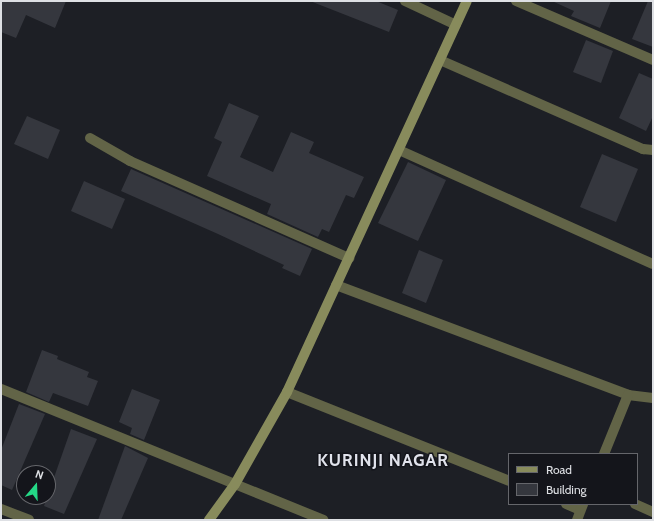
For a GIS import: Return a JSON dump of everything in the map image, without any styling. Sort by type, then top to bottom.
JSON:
[{"type":"street","points":[[405,1],[456,25]]},
{"type":"street","points":[[209,520],[235,484],[287,392],[467,1]]},
{"type":"street","points":[[516,1],[653,60]]},
{"type":"street","points":[[440,60],[643,149],[653,150]]},
{"type":"street","points":[[90,138],[130,160],[349,258]]},
{"type":"street","points":[[399,150],[653,264]]},
{"type":"street","points":[[336,285],[628,395],[645,395],[653,398]]},
{"type":"street","points":[[1,389],[323,520]]},
{"type":"street","points":[[287,392],[508,481]]},
{"type":"street","points":[[604,453],[628,395]]},
{"type":"street","points":[[571,505],[581,507],[577,520]]},
{"type":"street","points":[[637,505],[653,512]]},
{"type":"street","points":[[1,509],[28,520]]},
{"type":"building","points":[[1,1],[66,1],[55,28],[26,15],[16,38],[1,32]]},
{"type":"building","points":[[310,1],[376,1],[398,10],[389,32]]},
{"type":"building","points":[[552,1],[611,1],[600,28],[571,16],[574,11]]},
{"type":"building","points":[[648,1],[653,1],[653,47],[632,39]]},
{"type":"building","points":[[586,40],[613,51],[601,83],[573,72]]},
{"type":"building","points":[[639,73],[653,79],[653,116],[646,131],[619,118]]},
{"type":"building","points":[[229,103],[259,116],[240,157],[273,172],[291,132],[314,142],[309,153],[364,177],[354,198],[346,195],[329,232],[322,229],[318,237],[267,214],[271,204],[207,176],[222,142],[214,138]]},
{"type":"building","points":[[27,116],[60,130],[48,159],[14,144]]},
{"type":"building","points":[[602,154],[638,169],[616,222],[580,207]]},
{"type":"building","points":[[408,162],[446,180],[418,241],[378,223]]},
{"type":"building","points":[[131,169],[312,249],[300,276],[282,268],[284,265],[121,191]]},
{"type":"building","points":[[84,181],[125,199],[112,229],[71,211]]},
{"type":"building","points":[[419,250],[443,260],[426,303],[402,293]]},
{"type":"building","points":[[42,350],[58,356],[57,359],[89,372],[87,377],[98,381],[88,406],[53,393],[49,402],[26,392]]},
{"type":"building","points":[[132,389],[160,400],[144,440],[130,434],[132,428],[119,422]]},
{"type":"building","points":[[19,404],[45,414],[23,465],[16,465],[16,481],[12,490],[1,485],[1,450]]},
{"type":"building","points":[[71,429],[97,439],[64,514],[44,506],[56,505],[56,472]]},
{"type":"building","points":[[125,446],[148,458],[121,520],[98,520]]},
{"type":"district","name":"KURINJI NAGAR","points":[[383,461]]}]
